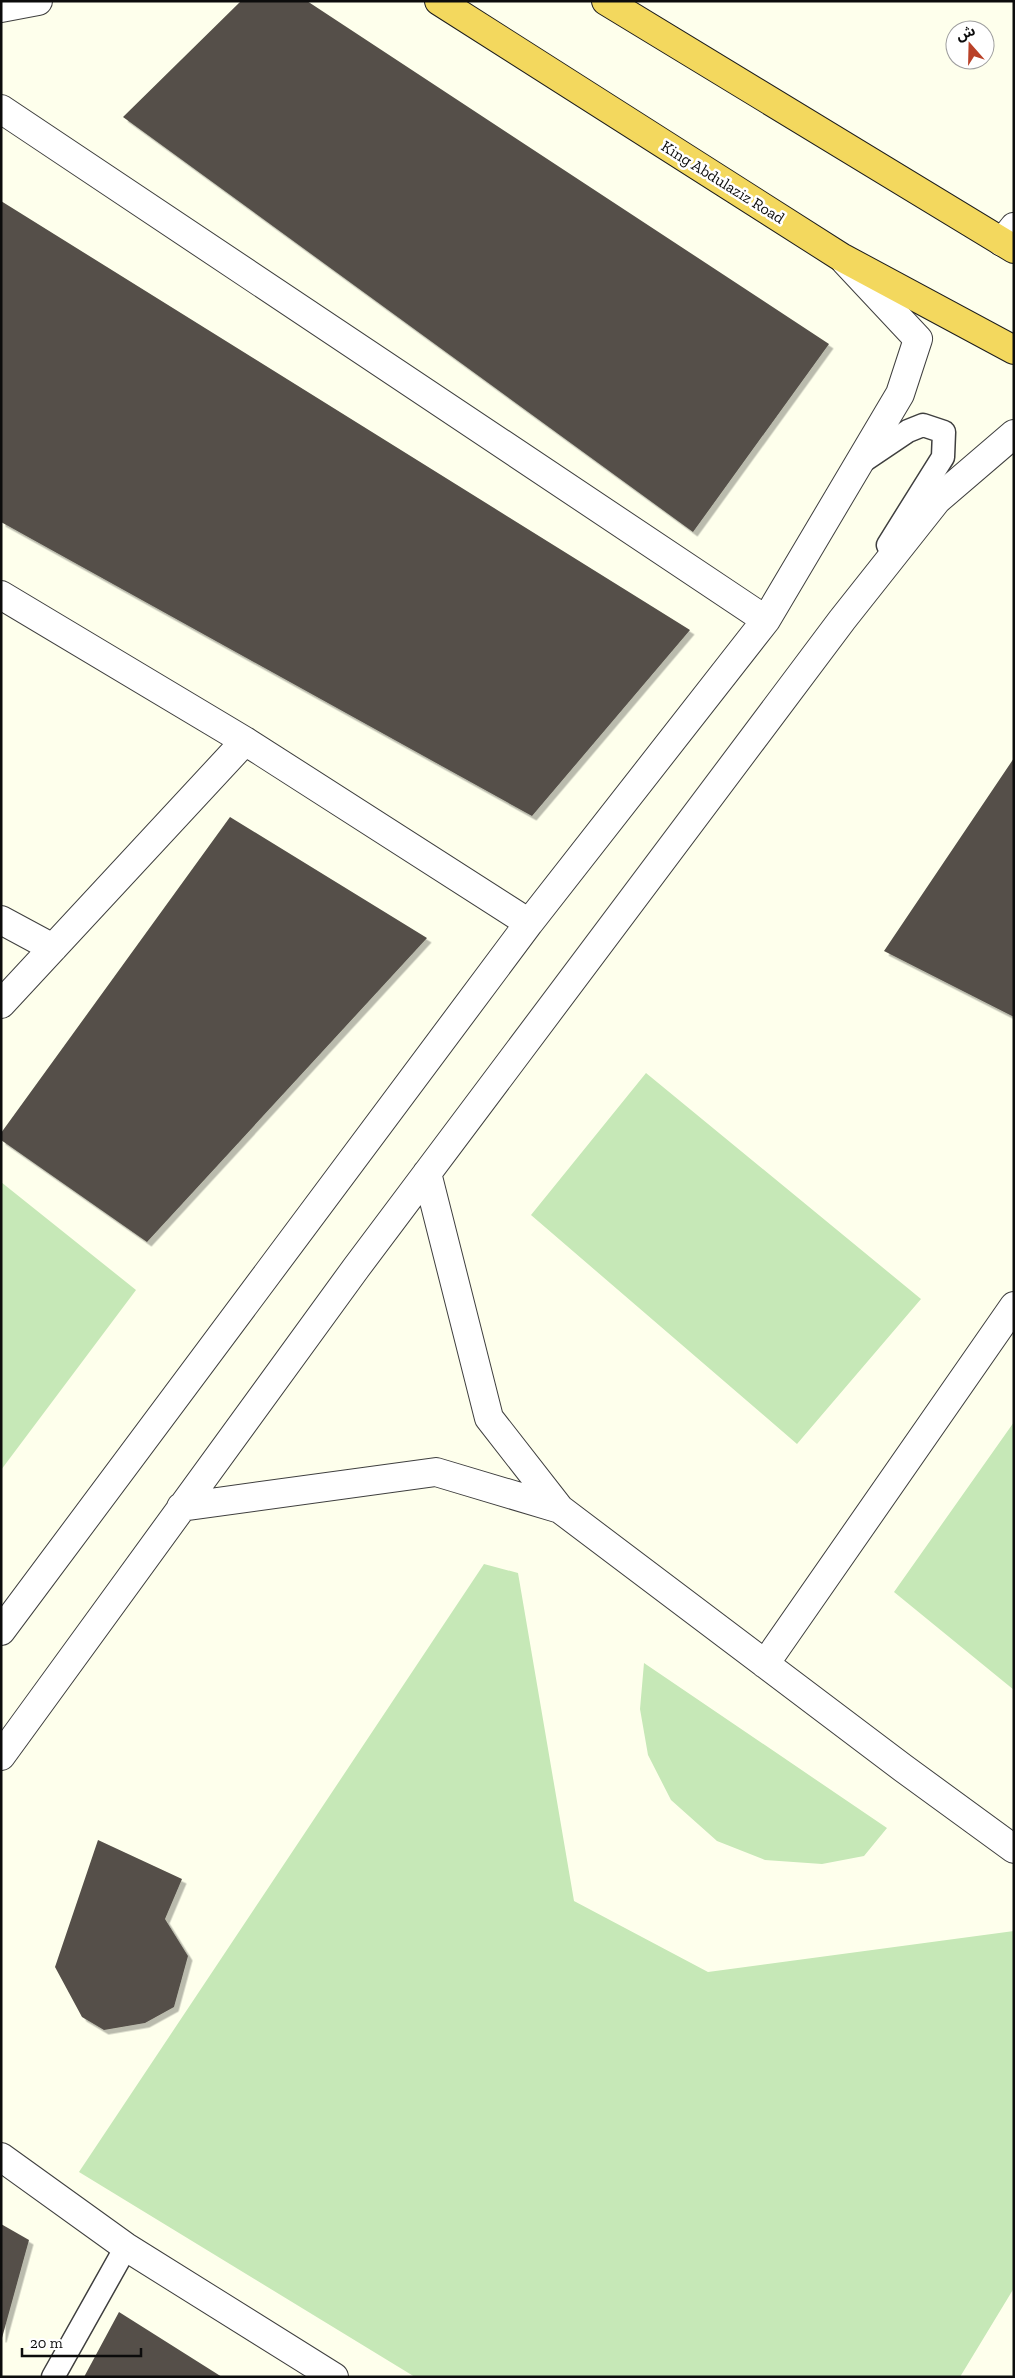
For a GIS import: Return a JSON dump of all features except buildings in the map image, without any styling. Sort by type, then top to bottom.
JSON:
[{"type":"highway","name":"King Abdulaziz Road","points":[[439,1],[840,257],[1014,350]]},
{"type":"highway","points":[[606,1],[1010,239]]},
{"type":"street","points":[[1,8],[38,1]]},
{"type":"street","points":[[1,109],[766,620]]},
{"type":"street","points":[[1,1631],[529,923],[766,620],[900,394],[918,338],[840,257]]},
{"type":"street","points":[[1,1756],[426,1173],[842,620],[937,500],[1014,434]]},
{"type":"street","points":[[1,595],[245,741],[529,923]]},
{"type":"street","points":[[1,1004],[245,741]]},
{"type":"street","points":[[1,920],[53,948]]},
{"type":"street","points":[[426,1173],[489,1418],[560,1509],[1014,1849]]},
{"type":"street","points":[[765,1664],[1014,1306]]},
{"type":"street","points":[[181,1507],[436,1472],[560,1509]]},
{"type":"street","points":[[1,2157],[126,2247],[334,2377]]},
{"type":"lane","points":[[842,620],[943,457],[944,432],[923,425],[908,431],[857,466]]},
{"type":"lane","points":[[53,2377],[126,2247]]},
{"type":"green space","points":[[646,1073],[921,1299],[797,1444],[531,1215]]},
{"type":"green space","points":[[1,1182],[136,1290],[1,1470]]},
{"type":"green space","points":[[1014,1422],[1014,1690],[894,1592]]},
{"type":"green space","points":[[484,1564],[518,1573],[574,1901],[708,1972],[1014,1931],[1014,2288],[960,2377],[415,2377],[79,2172]]},
{"type":"green space","points":[[644,1663],[887,1828],[864,1856],[822,1864],[765,1860],[717,1841],[671,1800],[648,1755],[640,1709]]}]
